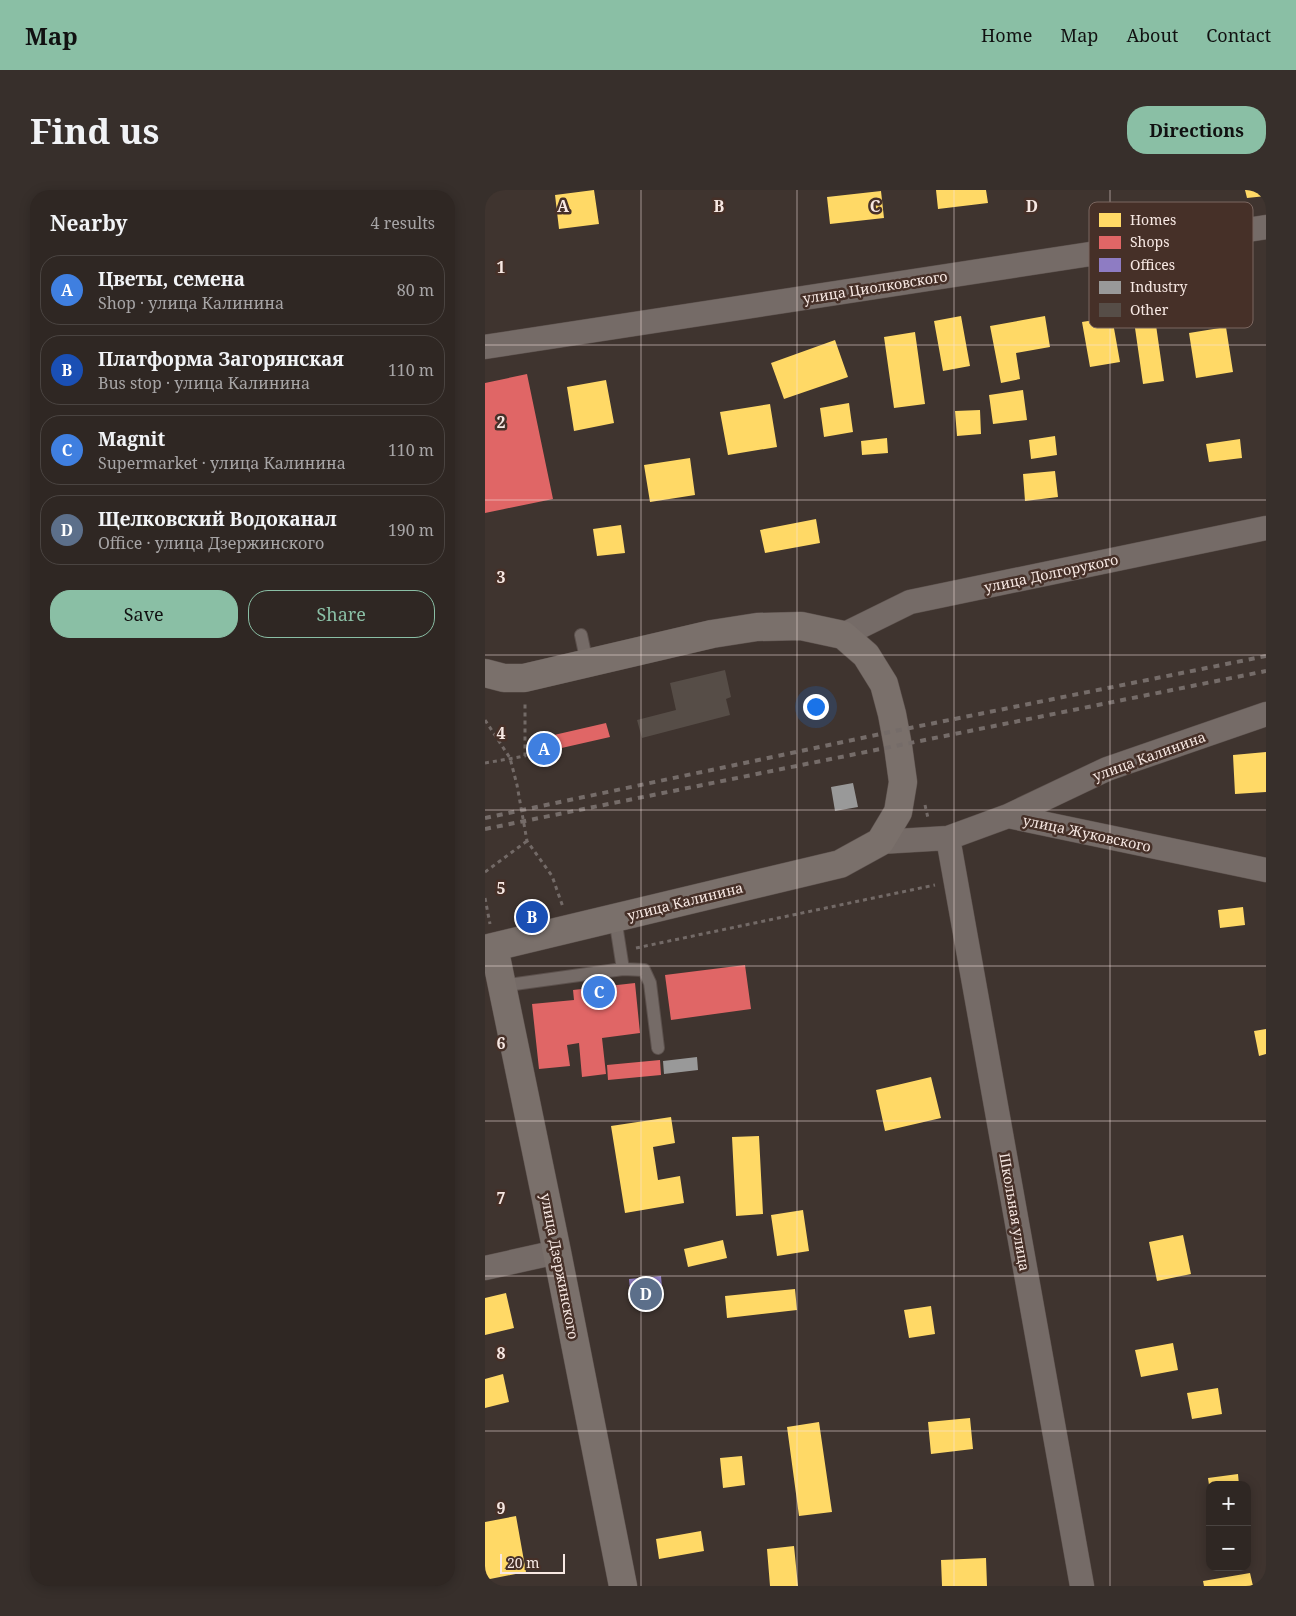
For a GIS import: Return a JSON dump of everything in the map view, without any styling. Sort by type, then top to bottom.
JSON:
[{"type":"main road","points":[[485,673],[504,678],[524,678],[712,634],[757,626],[801,626],[843,635],[867,655],[884,684],[898,746],[903,782],[898,812],[880,842]]},
{"type":"main road","name":"улица Калинина","points":[[489,948],[840,864],[880,842]]},
{"type":"main road","name":"улица Дзержинского","points":[[489,948],[501,986],[557,1252],[623,1586]]},
{"type":"street","name":"улица Циолковского","points":[[1253,229],[1266,227]]},
{"type":"street","name":"улица Циолковского","points":[[485,347],[1089,254]]},
{"type":"street","name":"улица Долгорукого","points":[[843,635],[910,602],[1266,528]]},
{"type":"street","name":"улица Калинина","points":[[1008,816],[1107,769],[1266,714]]},
{"type":"street","name":"улица Жуковского","points":[[880,842],[948,838],[1008,816],[1266,870]]},
{"type":"street","name":"Школьная улица","points":[[948,838],[1081,1586]]},
{"type":"street","points":[[485,1268],[557,1252]]},
{"type":"lane","points":[[581,635],[587,663]]},
{"type":"lane","points":[[615,918],[623,968]]},
{"type":"lane","points":[[501,986],[623,968],[644,970],[650,983],[657,1048]]},
{"type":"path","points":[[485,763],[525,756],[524,678]]},
{"type":"path","points":[[485,720],[511,758],[527,841],[552,876],[571,929]]},
{"type":"path","points":[[485,872],[527,841]]},
{"type":"path","points":[[621,952],[955,881]]},
{"type":"building: Homes","points":[[594,190],[599,224],[559,229],[555,195]]},
{"type":"building: Homes","points":[[936,190],[986,190],[988,203],[938,209]]},
{"type":"building: Homes","points":[[1245,190],[1266,190],[1266,196],[1247,198]]},
{"type":"building: Homes","points":[[881,191],[884,218],[830,224],[827,197]]},
{"type":"building: Homes","points":[[961,316],[970,366],[943,371],[934,321]]},
{"type":"building: Homes","points":[[1045,316],[1050,347],[1016,353],[1020,379],[1001,383],[990,326]]},
{"type":"building: Homes","points":[[1089,321],[1089,328],[1114,328],[1120,362],[1090,367],[1082,322]]},
{"type":"building: Homes","points":[[1135,328],[1156,328],[1164,381],[1143,384]]},
{"type":"building: Homes","points":[[1226,328],[1233,372],[1196,378],[1189,333]]},
{"type":"building: Homes","points":[[915,332],[925,404],[894,408],[884,337]]},
{"type":"building: Homes","points":[[835,340],[848,377],[784,399],[771,363]]},
{"type":"building: Homes","points":[[606,380],[614,423],[574,431],[567,387]]},
{"type":"building: Homes","points":[[1023,390],[1027,420],[993,424],[989,395]]},
{"type":"building: Homes","points":[[849,403],[853,432],[824,437],[820,408]]},
{"type":"building: Homes","points":[[770,404],[777,447],[728,455],[720,412]]},
{"type":"building: Homes","points":[[980,410],[981,434],[957,436],[955,411]]},
{"type":"building: Homes","points":[[1055,436],[1057,455],[1031,459],[1029,440]]},
{"type":"building: Homes","points":[[887,438],[888,453],[862,455],[861,441]]},
{"type":"building: Homes","points":[[1240,439],[1242,458],[1209,462],[1206,444]]},
{"type":"building: Homes","points":[[690,458],[695,495],[650,502],[644,465]]},
{"type":"building: Homes","points":[[1055,471],[1058,497],[1025,501],[1023,474]]},
{"type":"building: Homes","points":[[816,519],[820,543],[765,553],[760,530]]},
{"type":"building: Homes","points":[[621,525],[625,553],[597,556],[593,529]]},
{"type":"building: Homes","points":[[1266,752],[1266,792],[1235,794],[1233,755]]},
{"type":"building: Homes","points":[[1243,907],[1245,925],[1220,928],[1218,910]]},
{"type":"building: Homes","points":[[1266,1029],[1266,1054],[1259,1056],[1254,1031]]},
{"type":"building: Homes","points":[[931,1077],[941,1118],[885,1131],[876,1090]]},
{"type":"building: Homes","points":[[671,1117],[675,1143],[653,1147],[658,1180],[680,1176],[684,1203],[625,1213],[611,1126]]},
{"type":"building: Homes","points":[[759,1136],[763,1214],[736,1216],[732,1137]]},
{"type":"building: Homes","points":[[803,1210],[809,1251],[777,1256],[771,1215]]},
{"type":"building: Homes","points":[[1183,1235],[1191,1274],[1157,1281],[1149,1242]]},
{"type":"building: Homes","points":[[723,1240],[727,1258],[688,1267],[684,1249]]},
{"type":"building: Homes","points":[[795,1289],[797,1310],[727,1318],[725,1296]]},
{"type":"building: Homes","points":[[506,1293],[514,1328],[485,1335],[485,1298]]},
{"type":"building: Homes","points":[[931,1306],[935,1334],[909,1338],[904,1310]]},
{"type":"building: Homes","points":[[1173,1343],[1178,1370],[1141,1377],[1135,1350]]},
{"type":"building: Homes","points":[[503,1374],[509,1402],[485,1408],[485,1379]]},
{"type":"building: Homes","points":[[1218,1388],[1222,1414],[1192,1419],[1187,1393]]},
{"type":"building: Homes","points":[[970,1418],[973,1449],[931,1454],[928,1422]]},
{"type":"building: Homes","points":[[819,1422],[832,1512],[799,1516],[787,1427]]},
{"type":"building: Homes","points":[[742,1456],[745,1485],[723,1488],[720,1458]]},
{"type":"building: Homes","points":[[1238,1474],[1239,1481],[1208,1481],[1208,1478]]},
{"type":"building: Homes","points":[[516,1516],[526,1572],[485,1580],[485,1522]]},
{"type":"building: Homes","points":[[701,1531],[704,1551],[659,1559],[656,1539]]},
{"type":"building: Homes","points":[[794,1546],[798,1586],[770,1586],[767,1549]]},
{"type":"building: Homes","points":[[986,1558],[987,1586],[942,1586],[941,1560]]},
{"type":"building: Homes","points":[[1250,1573],[1253,1586],[1204,1586],[1203,1581]]},
{"type":"building: Shops","points":[[527,374],[553,499],[485,513],[485,383]]},
{"type":"building: Shops","points":[[606,723],[610,737],[544,752],[541,738]]},
{"type":"building: Shops","points":[[745,965],[751,1009],[671,1020],[665,975]]},
{"type":"building: Shops","points":[[635,983],[640,1033],[602,1038],[606,1074],[582,1077],[579,1043],[567,1045],[570,1066],[539,1069],[532,1004],[574,1000],[573,990]]},
{"type":"building: Shops","points":[[660,1060],[661,1075],[608,1080],[607,1065]]},
{"type":"building: Offices","points":[[661,1276],[663,1298],[631,1301],[629,1279]]},
{"type":"building: Industry","points":[[853,783],[858,807],[835,811],[831,787]]},
{"type":"building: Industry","points":[[697,1057],[698,1070],[664,1074],[663,1061]]},
{"type":"building: Other","points":[[725,670],[731,697],[726,699],[730,715],[642,738],[637,720],[676,710],[670,683]]},
{"type":"railway","points":[[485,818],[895,731],[1266,656]]},
{"type":"railway","points":[[485,829],[1266,671]]},
{"type":"place","name":"Цветы, семена","points":[[544,749]]},
{"type":"place","name":"Платформа Загорянская","points":[[532,917]]},
{"type":"place","name":"Magnit","points":[[599,992]]},
{"type":"place","name":"Щелковский Водоканал","points":[[646,1294]]}]
